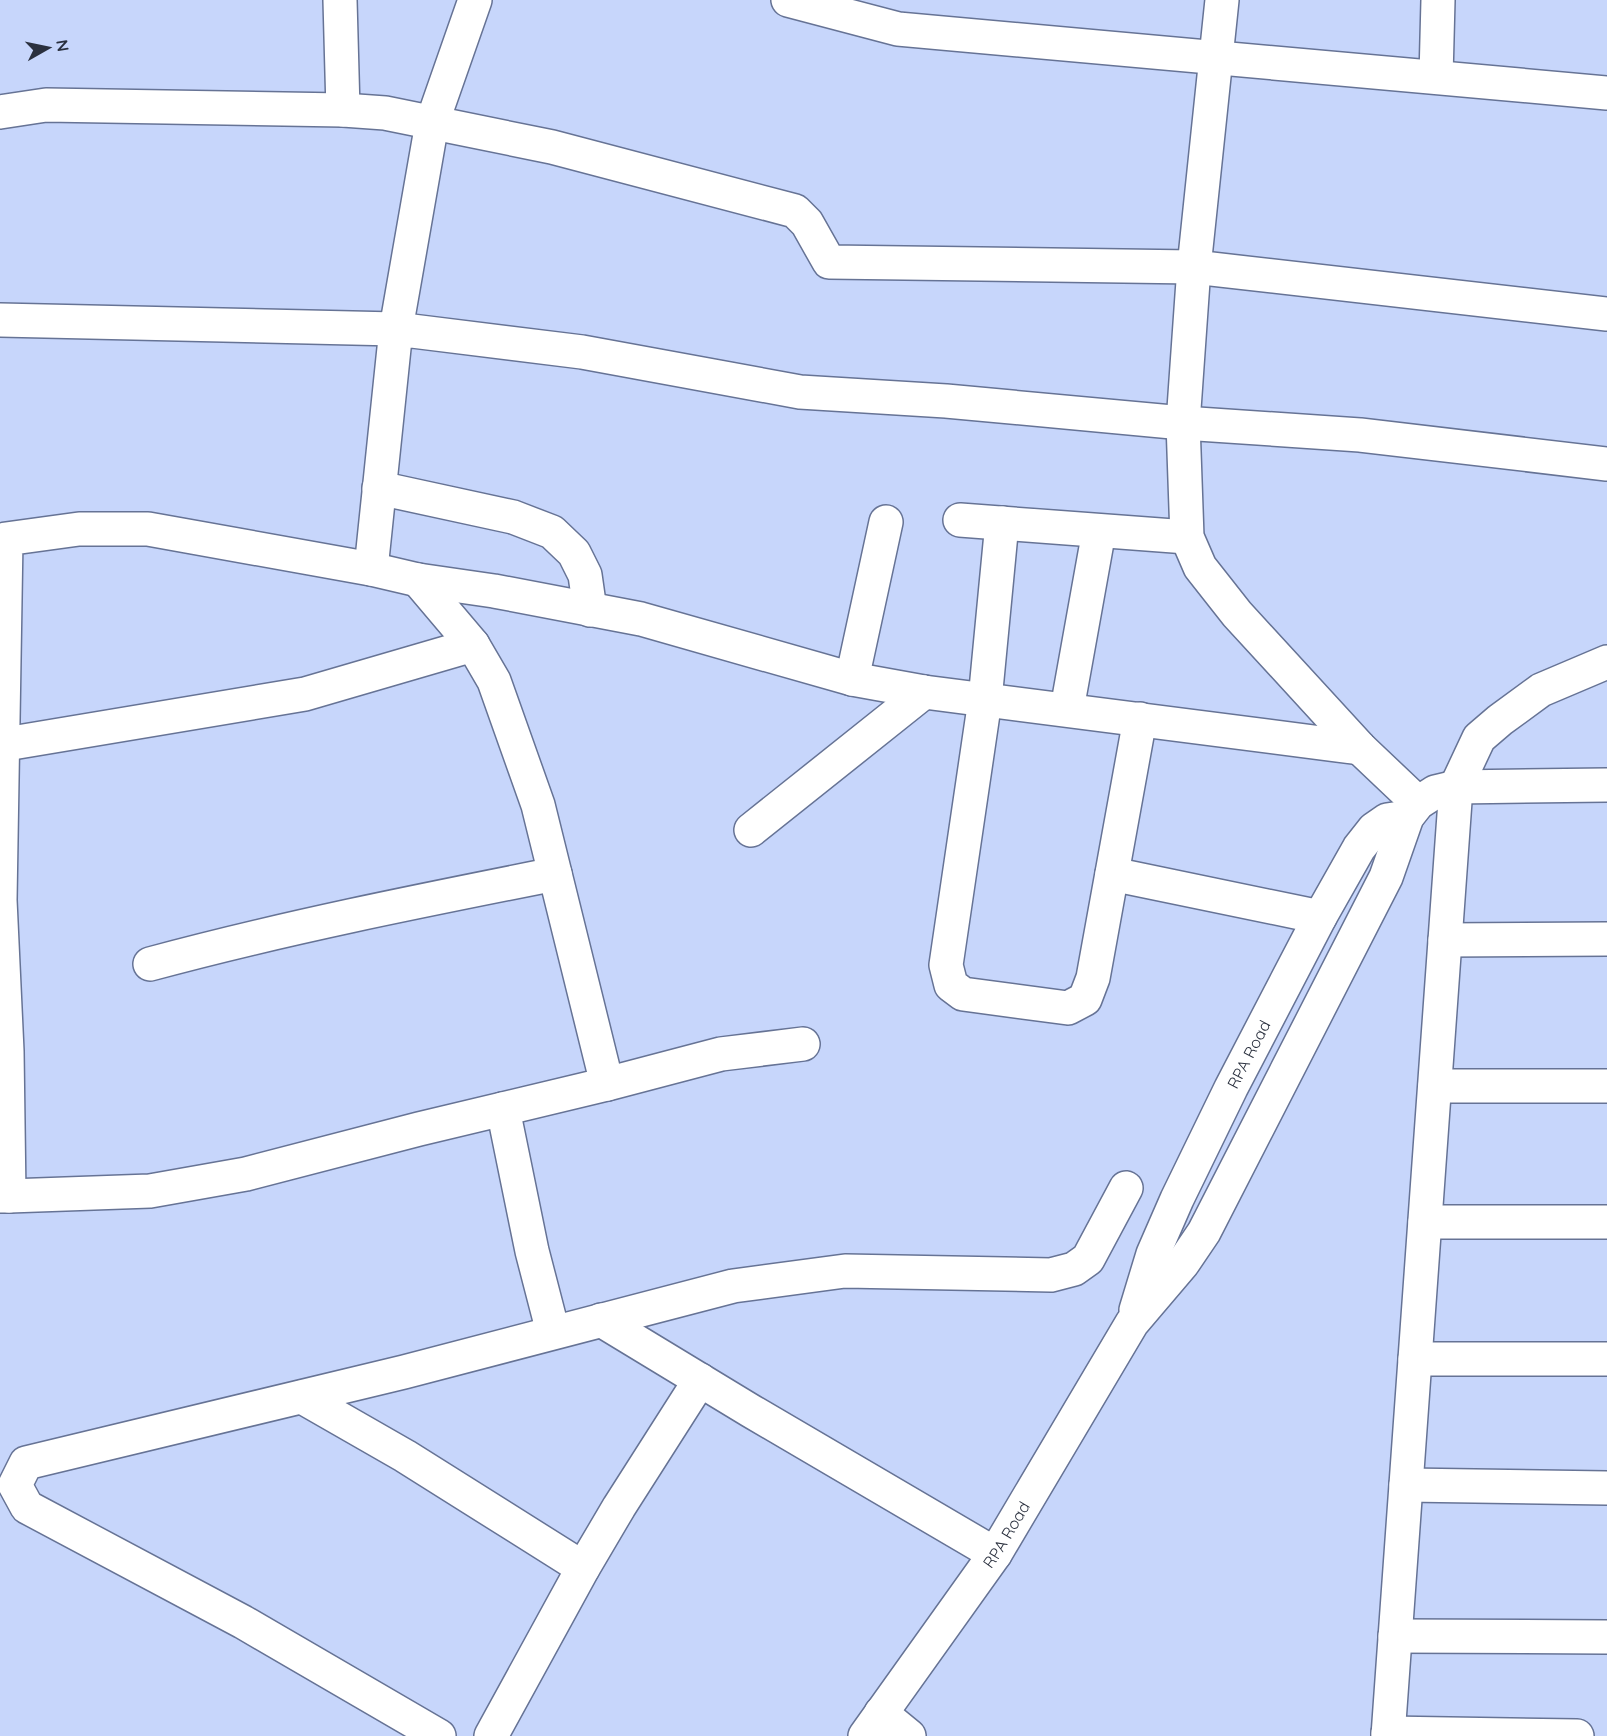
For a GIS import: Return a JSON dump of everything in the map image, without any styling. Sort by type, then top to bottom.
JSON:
[{"type":"street","points":[[340,0],[343,110]]},
{"type":"street","points":[[371,569],[396,329],[432,123],[475,0]]},
{"type":"street","points":[[788,0],[898,29],[1607,93]]},
{"type":"street","points":[[1221,0],[1194,267],[1183,423],[1187,537],[1200,567],[1237,614],[1360,748],[1412,810]]},
{"type":"street","points":[[1436,77],[1438,0]]},
{"type":"street","points":[[0,112],[46,105],[343,110],[385,113],[552,147],[795,211],[807,223],[829,262],[1194,267],[1607,314]]},
{"type":"street","points":[[0,320],[396,329],[582,352],[800,392],[946,401],[1183,423],[1360,435],[1607,464]]},
{"type":"street","points":[[379,488],[513,517],[552,532],[574,552],[585,575],[590,610]]},
{"type":"street","points":[[960,520],[1187,537]]},
{"type":"street","points":[[852,679],[886,522]]},
{"type":"street","points":[[1002,523],[985,700],[946,964],[951,985],[963,994],[1068,1008],[1085,999],[1093,978],[1140,719]]},
{"type":"street","points":[[803,1044],[721,1054],[246,1174],[150,1191],[4,1196],[0,900],[3,539],[79,529],[148,529],[641,619],[852,679],[924,692],[1360,748]]},
{"type":"street","points":[[1067,709],[1099,531]]},
{"type":"street","points":[[418,580],[473,645],[494,681],[538,805],[607,1084]]},
{"type":"street","points":[[2,745],[305,694],[473,645]]},
{"type":"street","points":[[1577,1736],[1388,1734],[1456,787],[1479,738],[1500,720],[1540,690],[1607,662]]},
{"type":"street","points":[[751,830],[924,692]]},
{"type":"street","name":"RPA Road","points":[[1132,1323],[1153,1254],[1231,1088],[1320,917],[1359,848],[1374,829],[1387,820],[1412,810],[1435,792],[1456,787],[1607,785]]},
{"type":"street","name":"RPA Road","points":[[873,1724],[995,1554],[1132,1323],[1183,1263],[1204,1232],[1386,877],[1412,810]]},
{"type":"street","points":[[150,964],[215,946],[555,874]]},
{"type":"street","points":[[1112,874],[1320,917]]},
{"type":"street","points":[[1445,940],[1607,939]]},
{"type":"street","points":[[1434,1086],[1607,1086]]},
{"type":"street","points":[[503,1109],[532,1251],[553,1332]]},
{"type":"street","points":[[439,1736],[243,1622],[27,1507],[15,1485],[26,1463],[404,1372],[733,1286],[844,1271],[1051,1275],[1074,1269],[1088,1259],[1126,1188]]},
{"type":"street","points":[[1425,1222],[1607,1222]]},
{"type":"street","points":[[601,1320],[995,1554]]},
{"type":"street","points":[[1415,1359],[1607,1359]]},
{"type":"street","points":[[491,1736],[583,1568],[700,1380]]},
{"type":"street","points":[[302,1397],[405,1456],[583,1568]]},
{"type":"street","points":[[1406,1485],[1607,1488]]},
{"type":"street","points":[[1395,1636],[1607,1636]]},
{"type":"street","points":[[873,1724],[909,1736]]}]
